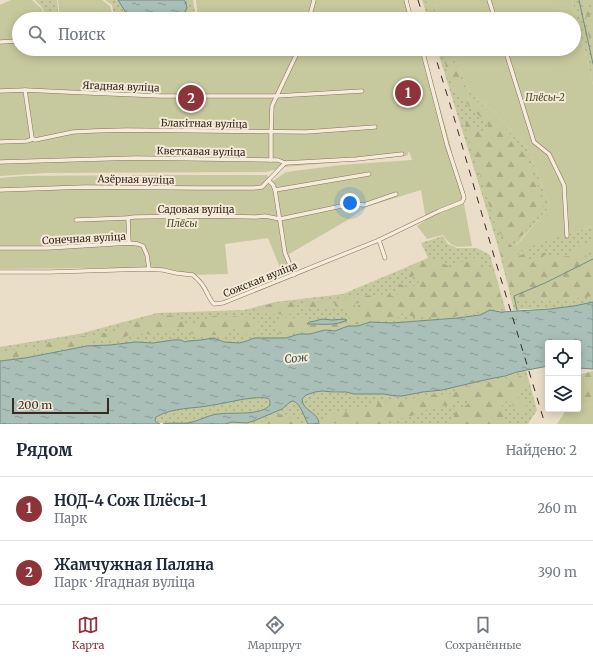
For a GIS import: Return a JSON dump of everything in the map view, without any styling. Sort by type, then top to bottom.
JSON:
[{"type":"street","points":[[311,12],[314,0]]},
{"type":"street","points":[[406,0],[409,12]]},
{"type":"street","points":[[489,0],[493,12]]},
{"type":"street","points":[[0,42],[12,41]]},
{"type":"street","points":[[271,160],[272,106],[296,56]]},
{"type":"street","name":"Сожская вуліца","points":[[0,272],[163,270],[193,275],[204,287],[210,300],[214,304],[223,303],[379,240],[439,211],[462,202],[464,198],[447,145],[424,56]]},
{"type":"street","points":[[507,56],[534,142],[550,154],[564,185],[567,236]]},
{"type":"street","points":[[25,90],[33,139]]},
{"type":"street","name":"Ягадная вуліца","points":[[0,91],[25,90],[161,96],[276,96],[362,91]]},
{"type":"street","name":"Блакітная вуліца","points":[[0,142],[27,141],[73,132],[93,131],[306,132],[375,127]]},
{"type":"street","name":"Кветкавая вуліца","points":[[0,162],[136,158],[278,160],[285,163],[357,159],[402,154]]},
{"type":"street","points":[[285,163],[269,181],[275,190],[286,252],[294,274]]},
{"type":"street","points":[[275,190],[369,174]]},
{"type":"street","name":"Азёрная вуліца","points":[[0,190],[85,186],[254,188],[262,187],[269,181]]},
{"type":"street","points":[[280,219],[351,204],[364,205],[396,194]]},
{"type":"street","name":"Садовая вуліца","points":[[76,220],[176,216],[265,216],[280,219]]},
{"type":"street","points":[[128,218],[129,243]]},
{"type":"street","points":[[379,240],[385,258]]},
{"type":"street","name":"Сонечная вуліца","points":[[0,248],[48,248],[129,243],[138,244],[143,246],[149,269]]},
{"type":"green space","name":"Плёсы","points":[[11,0],[32,0],[42,9],[42,12],[12,12],[12,56],[426,56],[448,136],[472,246],[462,247],[452,245],[443,235],[427,239],[417,226],[426,220],[421,190],[366,207],[346,221],[289,254],[294,270],[283,275],[268,238],[225,244],[228,274],[193,275],[166,268],[0,269],[0,178],[23,176],[267,175],[273,181],[286,172],[341,165],[412,160],[409,151],[407,156],[285,167],[266,172],[46,173],[0,176],[0,5]]},
{"type":"green space","points":[[35,0],[57,0],[58,12],[44,12],[43,9]]},
{"type":"green space","points":[[58,0],[102,0],[110,6],[111,12],[59,12]]},
{"type":"green space","points":[[105,0],[193,0],[195,12],[114,12],[112,5]]},
{"type":"green space","points":[[196,0],[408,0],[411,12],[197,12]]},
{"type":"green space","points":[[422,0],[433,0],[437,12],[426,12]]},
{"type":"green space","points":[[426,0],[431,0],[435,12],[429,12]]},
{"type":"green space","name":"Плёсы-2","points":[[433,0],[572,0],[575,12],[437,12]]},
{"type":"green space","points":[[572,0],[593,0],[593,85],[581,36],[581,12],[575,12]]},
{"type":"green space","points":[[583,0],[587,0],[593,33],[591,37],[589,37],[588,33]]},
{"type":"green space","name":"Плёсы-2","points":[[581,36],[593,85],[593,226],[519,251],[516,246],[550,206],[527,147],[493,111],[469,90],[453,56],[581,56]]},
{"type":"green space","points":[[439,56],[453,56],[469,90],[493,111],[527,147],[550,206],[516,245],[573,233],[593,226],[593,302],[574,307],[514,310],[497,243]]},
{"type":"green space","points":[[443,56],[450,56],[470,95],[495,117],[520,145],[543,198],[540,213],[522,235],[515,240],[503,237],[496,228],[465,126],[469,120],[478,132],[483,133],[488,129],[487,122],[471,109],[452,84]]},
{"type":"green space","points":[[443,236],[448,244],[457,248],[477,248],[490,255],[506,311],[490,310],[480,315],[392,323],[370,322],[358,326],[348,326],[335,331],[325,330],[310,334],[299,334],[286,338],[254,338],[239,343],[224,342],[214,338],[185,342],[181,340],[173,340],[153,343],[136,342],[87,346],[25,358],[0,361],[0,347],[79,334],[157,313],[244,310],[275,302],[343,294],[428,258],[421,243]]},
{"type":"green space","points":[[502,239],[510,244],[519,255],[522,255],[527,251],[530,252],[531,254],[528,259],[529,262],[532,263],[539,255],[548,251],[549,253],[543,256],[544,258],[552,255],[560,257],[569,256],[578,249],[582,243],[592,245],[592,248],[586,254],[587,258],[590,259],[593,251],[593,296],[563,300],[524,300],[516,297],[510,287],[498,245],[499,241]]},
{"type":"green space","points":[[474,258],[479,259],[481,268],[490,269],[494,272],[503,306],[502,309],[489,310],[474,314],[461,314],[450,318],[412,317],[405,314],[399,314],[397,317],[398,318],[404,319],[389,321],[372,319],[356,324],[351,322],[350,316],[360,304],[360,297],[387,294],[395,297],[398,295],[397,285],[400,284],[409,287],[418,284],[419,280],[415,275],[410,278],[407,275],[406,272],[409,267],[430,259],[439,261],[454,268],[461,262]]},
{"type":"green space","points":[[351,297],[356,298],[357,301],[357,303],[353,306],[353,313],[345,307],[335,306],[334,301],[336,299]]},
{"type":"green space","points":[[309,300],[331,300],[332,304],[330,308],[309,309],[305,306],[306,302]]},
{"type":"green space","points":[[294,302],[297,303],[295,311],[290,314],[268,314],[261,311],[261,308],[269,305]]},
{"type":"green space","points":[[152,316],[175,316],[186,324],[195,323],[214,316],[242,317],[258,321],[260,326],[258,331],[248,335],[233,329],[230,330],[228,334],[223,335],[197,335],[178,329],[168,333],[161,332],[129,335],[118,340],[98,340],[44,353],[40,352],[37,348],[40,344],[84,336],[94,336],[102,333],[115,333],[124,325]]},
{"type":"green space","points":[[283,317],[291,319],[299,317],[305,318],[307,321],[306,325],[348,324],[347,326],[333,330],[325,329],[308,333],[298,332],[284,335],[279,333],[277,327],[279,320]]},
{"type":"green space","points":[[34,348],[36,352],[34,354],[0,360],[0,352]]},
{"type":"green space","points":[[526,370],[537,410],[528,424],[319,424],[316,416],[306,408],[302,402],[304,396],[322,391],[354,394],[384,394],[395,396],[442,390]]},
{"type":"green space","points":[[593,371],[593,403],[581,407],[581,376],[581,374]]},
{"type":"green space","points":[[513,375],[524,378],[527,382],[526,388],[519,391],[517,395],[518,398],[524,401],[527,408],[526,411],[520,412],[515,410],[511,401],[505,402],[502,405],[502,413],[505,417],[505,421],[502,424],[449,424],[452,421],[457,409],[464,407],[469,403],[468,400],[464,398],[448,405],[431,408],[414,415],[380,424],[323,423],[325,418],[332,414],[364,408],[389,401],[406,400],[429,395],[451,394],[474,384],[500,381]]},
{"type":"green space","points":[[264,398],[270,401],[270,404],[269,407],[263,410],[243,413],[216,414],[187,423],[161,423],[157,422],[155,419],[166,412],[174,410],[215,405],[245,399]]},
{"type":"green space","points":[[293,401],[300,408],[308,424],[225,424],[232,422],[247,423],[256,420],[282,409]]},
{"type":"green space","points":[[593,403],[593,424],[557,424],[565,412],[581,412],[581,407]]},
{"type":"green space","points":[[284,414],[301,424],[258,424],[270,416]]},
{"type":"water","points":[[118,0],[184,0],[187,8],[185,12],[126,12]]},
{"type":"water","name":"Сож","points":[[593,302],[593,369],[581,368],[581,340],[545,340],[545,367],[505,376],[442,390],[402,396],[322,391],[306,395],[302,399],[303,403],[307,409],[314,414],[319,424],[308,424],[300,408],[293,401],[282,409],[247,423],[163,424],[188,423],[218,414],[260,411],[270,405],[270,401],[266,398],[253,398],[169,411],[156,417],[156,422],[160,424],[0,424],[0,361],[25,358],[87,346],[136,342],[153,343],[173,340],[181,340],[185,342],[214,338],[224,342],[239,343],[254,338],[286,338],[299,334],[310,334],[325,330],[335,331],[348,326],[358,326],[370,322],[392,323],[457,318],[480,315],[490,310],[501,312],[574,306]]},
{"type":"water","points":[[322,319],[347,320],[334,324],[307,324],[309,322]]},
{"type":"waterway","points":[[579,0],[593,64]]},
{"type":"waterway","points":[[517,310],[514,296],[545,283],[593,259]]},
{"type":"railway","points":[[418,0],[422,12]]},
{"type":"railway","points":[[435,56],[545,424]]},
{"type":"place","name":"НОД-4 Сож Плёсы-1","points":[[408,93]]},
{"type":"place","name":"Жамчужная Паляна","points":[[191,98]]}]
